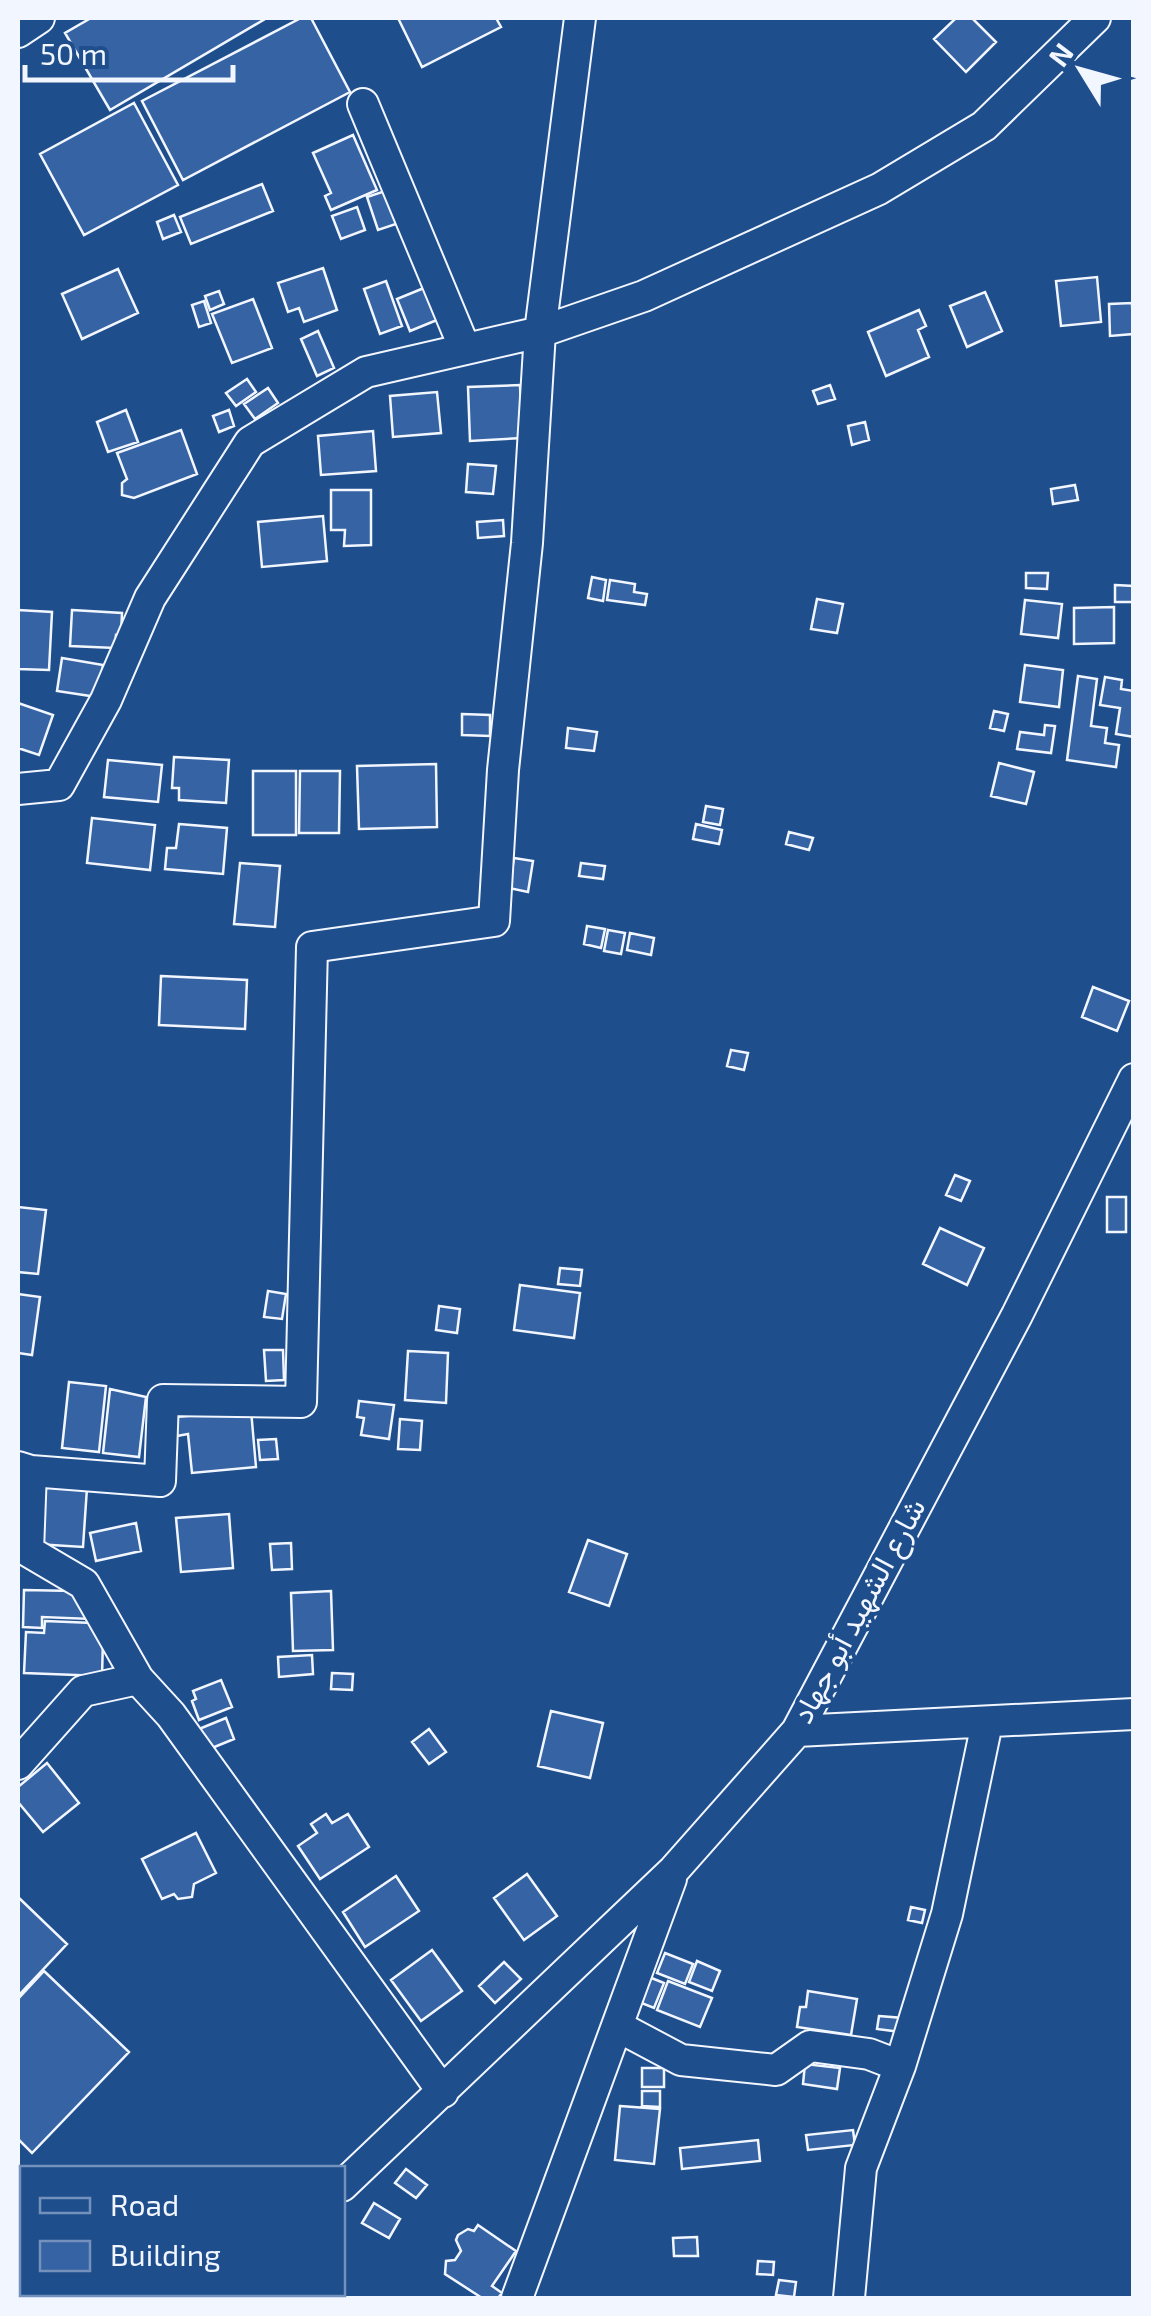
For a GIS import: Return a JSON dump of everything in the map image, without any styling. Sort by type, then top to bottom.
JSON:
[{"type":"street","points":[[18,32],[39,18]]},
{"type":"street","points":[[444,2092],[172,1714],[138,1679],[84,1584],[28,1551],[24,1469],[160,1481],[163,1400],[301,1402],[312,947],[494,920],[503,770],[527,543],[540,332],[580,18]]},
{"type":"street","points":[[18,789],[59,784],[106,700],[150,598],[250,442],[366,372],[540,332],[644,296],[879,189],[984,126],[1083,22]]},
{"type":"street","points":[[363,104],[465,348]]},
{"type":"street","name":"شارع الشهيد أبو جهاد","points":[[345,2183],[674,1870],[797,1731],[1017,1315],[1134,1079]]},
{"type":"street","points":[[18,1764],[83,1691],[138,1679]]},
{"type":"street","points":[[797,1731],[1134,1714]]},
{"type":"street","points":[[849,2298],[861,2168],[900,2066],[947,1914],[988,1723]]},
{"type":"street","points":[[517,2298],[674,1870]]},
{"type":"street","points":[[617,2026],[681,2060],[776,2070],[810,2046],[870,2054],[900,2066]]},
{"type":"building","points":[[91,18],[265,19],[110,110],[65,33]]},
{"type":"building","points":[[301,18],[311,18],[350,92],[183,180],[142,101]]},
{"type":"building","points":[[398,18],[496,18],[501,27],[422,67]]},
{"type":"building","points":[[956,18],[972,18],[996,42],[966,72],[934,39]]},
{"type":"building","points":[[134,103],[178,185],[84,235],[40,154]]},
{"type":"building","points":[[353,135],[377,190],[331,210],[325,196],[331,193],[313,153]]},
{"type":"building","points":[[262,184],[273,211],[191,244],[180,217]]},
{"type":"building","points":[[388,190],[399,223],[378,230],[367,197]]},
{"type":"building","points":[[357,207],[365,230],[341,239],[332,216]]},
{"type":"building","points":[[174,215],[181,232],[163,239],[157,222]]},
{"type":"building","points":[[323,268],[337,310],[304,322],[299,308],[288,312],[278,283]]},
{"type":"building","points":[[118,269],[138,313],[82,339],[62,294]]},
{"type":"building","points":[[1097,277],[1101,322],[1061,326],[1056,281]]},
{"type":"building","points":[[386,281],[402,326],[380,334],[364,289]]},
{"type":"building","points":[[424,288],[437,320],[410,331],[397,299]]},
{"type":"building","points":[[219,291],[224,304],[210,310],[205,296]]},
{"type":"building","points":[[985,292],[1002,331],[967,347],[950,306]]},
{"type":"building","points":[[253,299],[272,348],[232,363],[212,314]]},
{"type":"building","points":[[204,301],[211,323],[199,327],[192,305]]},
{"type":"building","points":[[1132,303],[1133,334],[1110,336],[1109,304]]},
{"type":"building","points":[[919,310],[926,326],[918,330],[929,357],[886,376],[868,332]]},
{"type":"building","points":[[318,331],[334,368],[317,376],[301,339]]},
{"type":"building","points":[[247,379],[256,392],[236,406],[226,393]]},
{"type":"building","points":[[520,385],[522,438],[470,441],[468,387]]},
{"type":"building","points":[[830,385],[835,399],[818,404],[813,391]]},
{"type":"building","points":[[268,388],[278,403],[255,419],[244,404]]},
{"type":"building","points":[[437,392],[441,433],[393,437],[390,396]]},
{"type":"building","points":[[126,410],[138,442],[108,452],[97,422]]},
{"type":"building","points":[[229,410],[234,426],[219,432],[213,416]]},
{"type":"building","points":[[865,422],[869,440],[852,445],[848,426]]},
{"type":"building","points":[[181,430],[197,474],[134,498],[122,495],[122,483],[127,479],[117,453]]},
{"type":"building","points":[[373,431],[376,471],[321,475],[318,436]]},
{"type":"building","points":[[468,464],[496,466],[493,494],[466,492]]},
{"type":"building","points":[[1075,485],[1078,500],[1053,504],[1051,489]]},
{"type":"building","points":[[331,490],[371,490],[371,545],[344,546],[345,530],[331,530]]},
{"type":"building","points":[[323,516],[327,561],[262,567],[258,522]]},
{"type":"building","points":[[503,520],[504,536],[478,538],[477,522]]},
{"type":"building","points":[[1026,573],[1048,573],[1047,589],[1026,588]]},
{"type":"building","points":[[592,577],[606,580],[603,601],[588,598]]},
{"type":"building","points":[[610,580],[635,584],[634,592],[647,594],[645,605],[607,600]]},
{"type":"building","points":[[1115,585],[1134,586],[1134,602],[1115,602]]},
{"type":"building","points":[[817,599],[843,604],[837,633],[811,629]]},
{"type":"building","points":[[1025,600],[1062,604],[1058,638],[1021,634]]},
{"type":"building","points":[[1114,607],[1114,643],[1074,644],[1074,608]]},
{"type":"building","points":[[18,610],[52,612],[49,670],[18,669]]},
{"type":"building","points":[[72,610],[122,613],[121,636],[116,635],[115,648],[70,646]]},
{"type":"building","points":[[62,658],[103,665],[97,697],[57,691]]},
{"type":"building","points":[[1025,665],[1063,670],[1059,707],[1020,702]]},
{"type":"building","points":[[1078,676],[1097,679],[1091,726],[1107,728],[1105,743],[1119,745],[1116,767],[1067,760]]},
{"type":"building","points":[[1105,677],[1122,680],[1121,689],[1134,691],[1134,737],[1116,734],[1120,708],[1100,705]]},
{"type":"building","points":[[18,703],[53,715],[39,755],[18,748]]},
{"type":"building","points":[[994,711],[1008,714],[1004,731],[990,728]]},
{"type":"building","points":[[462,714],[490,715],[490,736],[462,735]]},
{"type":"building","points":[[1045,725],[1055,726],[1051,753],[1017,749],[1020,732],[1044,735]]},
{"type":"building","points":[[568,728],[597,732],[594,751],[566,748]]},
{"type":"building","points":[[174,757],[229,760],[226,803],[179,800],[179,788],[172,788]]},
{"type":"building","points":[[108,760],[162,765],[158,802],[104,797]]},
{"type":"building","points":[[999,763],[1034,772],[1026,804],[991,796]]},
{"type":"building","points":[[436,764],[437,827],[359,829],[357,766]]},
{"type":"building","points":[[253,771],[296,771],[296,835],[253,835]]},
{"type":"building","points":[[300,771],[340,771],[339,833],[299,833]]},
{"type":"building","points":[[706,806],[723,809],[720,825],[703,822]]},
{"type":"building","points":[[92,818],[155,825],[150,870],[87,863]]},
{"type":"building","points":[[179,824],[227,828],[223,874],[165,869],[167,848],[176,848]]},
{"type":"building","points":[[696,824],[722,830],[719,844],[693,839]]},
{"type":"building","points":[[789,832],[813,838],[809,850],[786,844]]},
{"type":"building","points":[[514,858],[533,861],[528,892],[509,888]]},
{"type":"building","points":[[240,863],[280,866],[275,927],[234,924]]},
{"type":"building","points":[[581,863],[605,866],[603,879],[579,876]]},
{"type":"building","points":[[587,926],[605,929],[601,948],[584,944]]},
{"type":"building","points":[[608,930],[625,933],[621,954],[604,951]]},
{"type":"building","points":[[630,933],[654,938],[651,955],[627,950]]},
{"type":"building","points":[[161,976],[247,980],[245,1029],[159,1025]]},
{"type":"building","points":[[1093,987],[1129,1001],[1117,1031],[1082,1017]]},
{"type":"building","points":[[731,1050],[748,1053],[744,1070],[727,1066]]},
{"type":"building","points":[[955,1175],[970,1181],[961,1201],[946,1195]]},
{"type":"building","points":[[1107,1197],[1126,1197],[1126,1232],[1107,1232]]},
{"type":"building","points":[[18,1207],[46,1210],[38,1274],[18,1272]]},
{"type":"building","points":[[940,1228],[984,1248],[967,1285],[923,1264]]},
{"type":"building","points":[[560,1268],[582,1270],[580,1286],[558,1284]]},
{"type":"building","points":[[520,1285],[580,1293],[574,1338],[514,1330]]},
{"type":"building","points":[[268,1291],[286,1294],[282,1319],[264,1317]]},
{"type":"building","points":[[18,1294],[40,1297],[32,1355],[18,1353]]},
{"type":"building","points":[[439,1306],[460,1309],[457,1333],[436,1330]]},
{"type":"building","points":[[264,1350],[283,1350],[284,1380],[266,1381]]},
{"type":"building","points":[[408,1351],[448,1353],[446,1403],[405,1400]]},
{"type":"building","points":[[69,1382],[106,1386],[99,1452],[62,1448]]},
{"type":"building","points":[[110,1389],[146,1397],[139,1457],[103,1453]]},
{"type":"building","points":[[359,1401],[394,1405],[389,1439],[361,1435],[364,1418],[357,1417]]},
{"type":"building","points":[[251,1410],[256,1467],[192,1473],[188,1434],[177,1436],[176,1417]]},
{"type":"building","points":[[400,1419],[422,1421],[420,1450],[398,1449]]},
{"type":"building","points":[[276,1439],[278,1459],[260,1460],[258,1440]]},
{"type":"building","points":[[40,1484],[87,1488],[83,1547],[36,1544]]},
{"type":"building","points":[[229,1514],[233,1568],[181,1572],[176,1518]]},
{"type":"building","points":[[136,1523],[141,1551],[96,1561],[90,1533]]},
{"type":"building","points":[[588,1540],[627,1554],[609,1606],[569,1592]]},
{"type":"building","points":[[291,1543],[292,1569],[272,1570],[270,1544]]},
{"type":"building","points":[[24,1590],[74,1591],[91,1619],[42,1617],[42,1628],[23,1627]]},
{"type":"building","points":[[331,1591],[333,1650],[293,1651],[291,1593]]},
{"type":"building","points":[[45,1621],[93,1623],[103,1640],[102,1676],[24,1673],[26,1632],[44,1633]]},
{"type":"building","points":[[312,1655],[313,1674],[279,1677],[278,1657]]},
{"type":"building","points":[[332,1673],[353,1674],[352,1690],[331,1689]]},
{"type":"building","points":[[221,1680],[232,1707],[199,1720],[192,1701],[196,1699],[193,1691]]},
{"type":"building","points":[[551,1711],[603,1723],[590,1778],[538,1766]]},
{"type":"building","points":[[226,1718],[234,1739],[207,1750],[199,1729]]},
{"type":"building","points":[[429,1729],[446,1752],[429,1764],[412,1742]]},
{"type":"building","points":[[47,1763],[79,1803],[43,1832],[18,1802],[18,1787]]},
{"type":"building","points":[[326,1814],[332,1823],[348,1814],[369,1847],[320,1879],[298,1846],[317,1833],[311,1824]]},
{"type":"building","points":[[196,1833],[216,1873],[194,1884],[192,1897],[178,1899],[174,1894],[162,1899],[142,1859]]},
{"type":"building","points":[[527,1874],[557,1916],[524,1940],[494,1898]]},
{"type":"building","points":[[396,1876],[419,1911],[365,1947],[343,1912]]},
{"type":"building","points":[[18,1897],[67,1944],[18,1996]]},
{"type":"building","points":[[911,1907],[925,1910],[922,1923],[908,1920]]},
{"type":"building","points":[[432,1950],[462,1991],[421,2021],[391,1980]]},
{"type":"building","points":[[665,1953],[693,1964],[685,1984],[657,1973]]},
{"type":"building","points":[[697,1961],[720,1971],[712,1991],[689,1982]]},
{"type":"building","points":[[504,1962],[521,1979],[495,2003],[479,1986]]},
{"type":"building","points":[[44,1971],[129,2052],[32,2153],[18,2139],[18,1999]]},
{"type":"building","points":[[649,1977],[664,1983],[654,2008],[639,2002]]},
{"type":"building","points":[[668,1981],[712,1998],[700,2027],[657,2010]]},
{"type":"building","points":[[808,1991],[857,1999],[851,2035],[797,2027]]},
{"type":"building","points":[[879,2016],[903,2018],[901,2032],[877,2029]]},
{"type":"building","points":[[805,2064],[840,2068],[837,2089],[803,2084]]},
{"type":"building","points":[[642,2068],[664,2068],[664,2087],[642,2087]]},
{"type":"building","points":[[642,2091],[660,2091],[660,2107],[642,2106]]},
{"type":"building","points":[[620,2106],[660,2109],[654,2164],[615,2160]]},
{"type":"building","points":[[853,2130],[855,2145],[808,2150],[806,2135]]},
{"type":"building","points":[[758,2140],[760,2161],[682,2169],[680,2148]]},
{"type":"building","points":[[406,2169],[427,2185],[416,2198],[395,2183]]},
{"type":"building","points":[[374,2203],[400,2219],[389,2238],[362,2223]]},
{"type":"building","points":[[478,2225],[516,2251],[492,2286],[502,2293],[498,2298],[482,2298],[445,2274],[446,2261],[455,2260],[461,2251],[458,2235],[468,2229],[474,2231]]},
{"type":"building","points":[[697,2237],[698,2256],[674,2256],[673,2238]]},
{"type":"building","points":[[758,2261],[774,2262],[773,2275],[757,2274]]},
{"type":"building","points":[[779,2280],[796,2282],[794,2297],[776,2295]]}]
